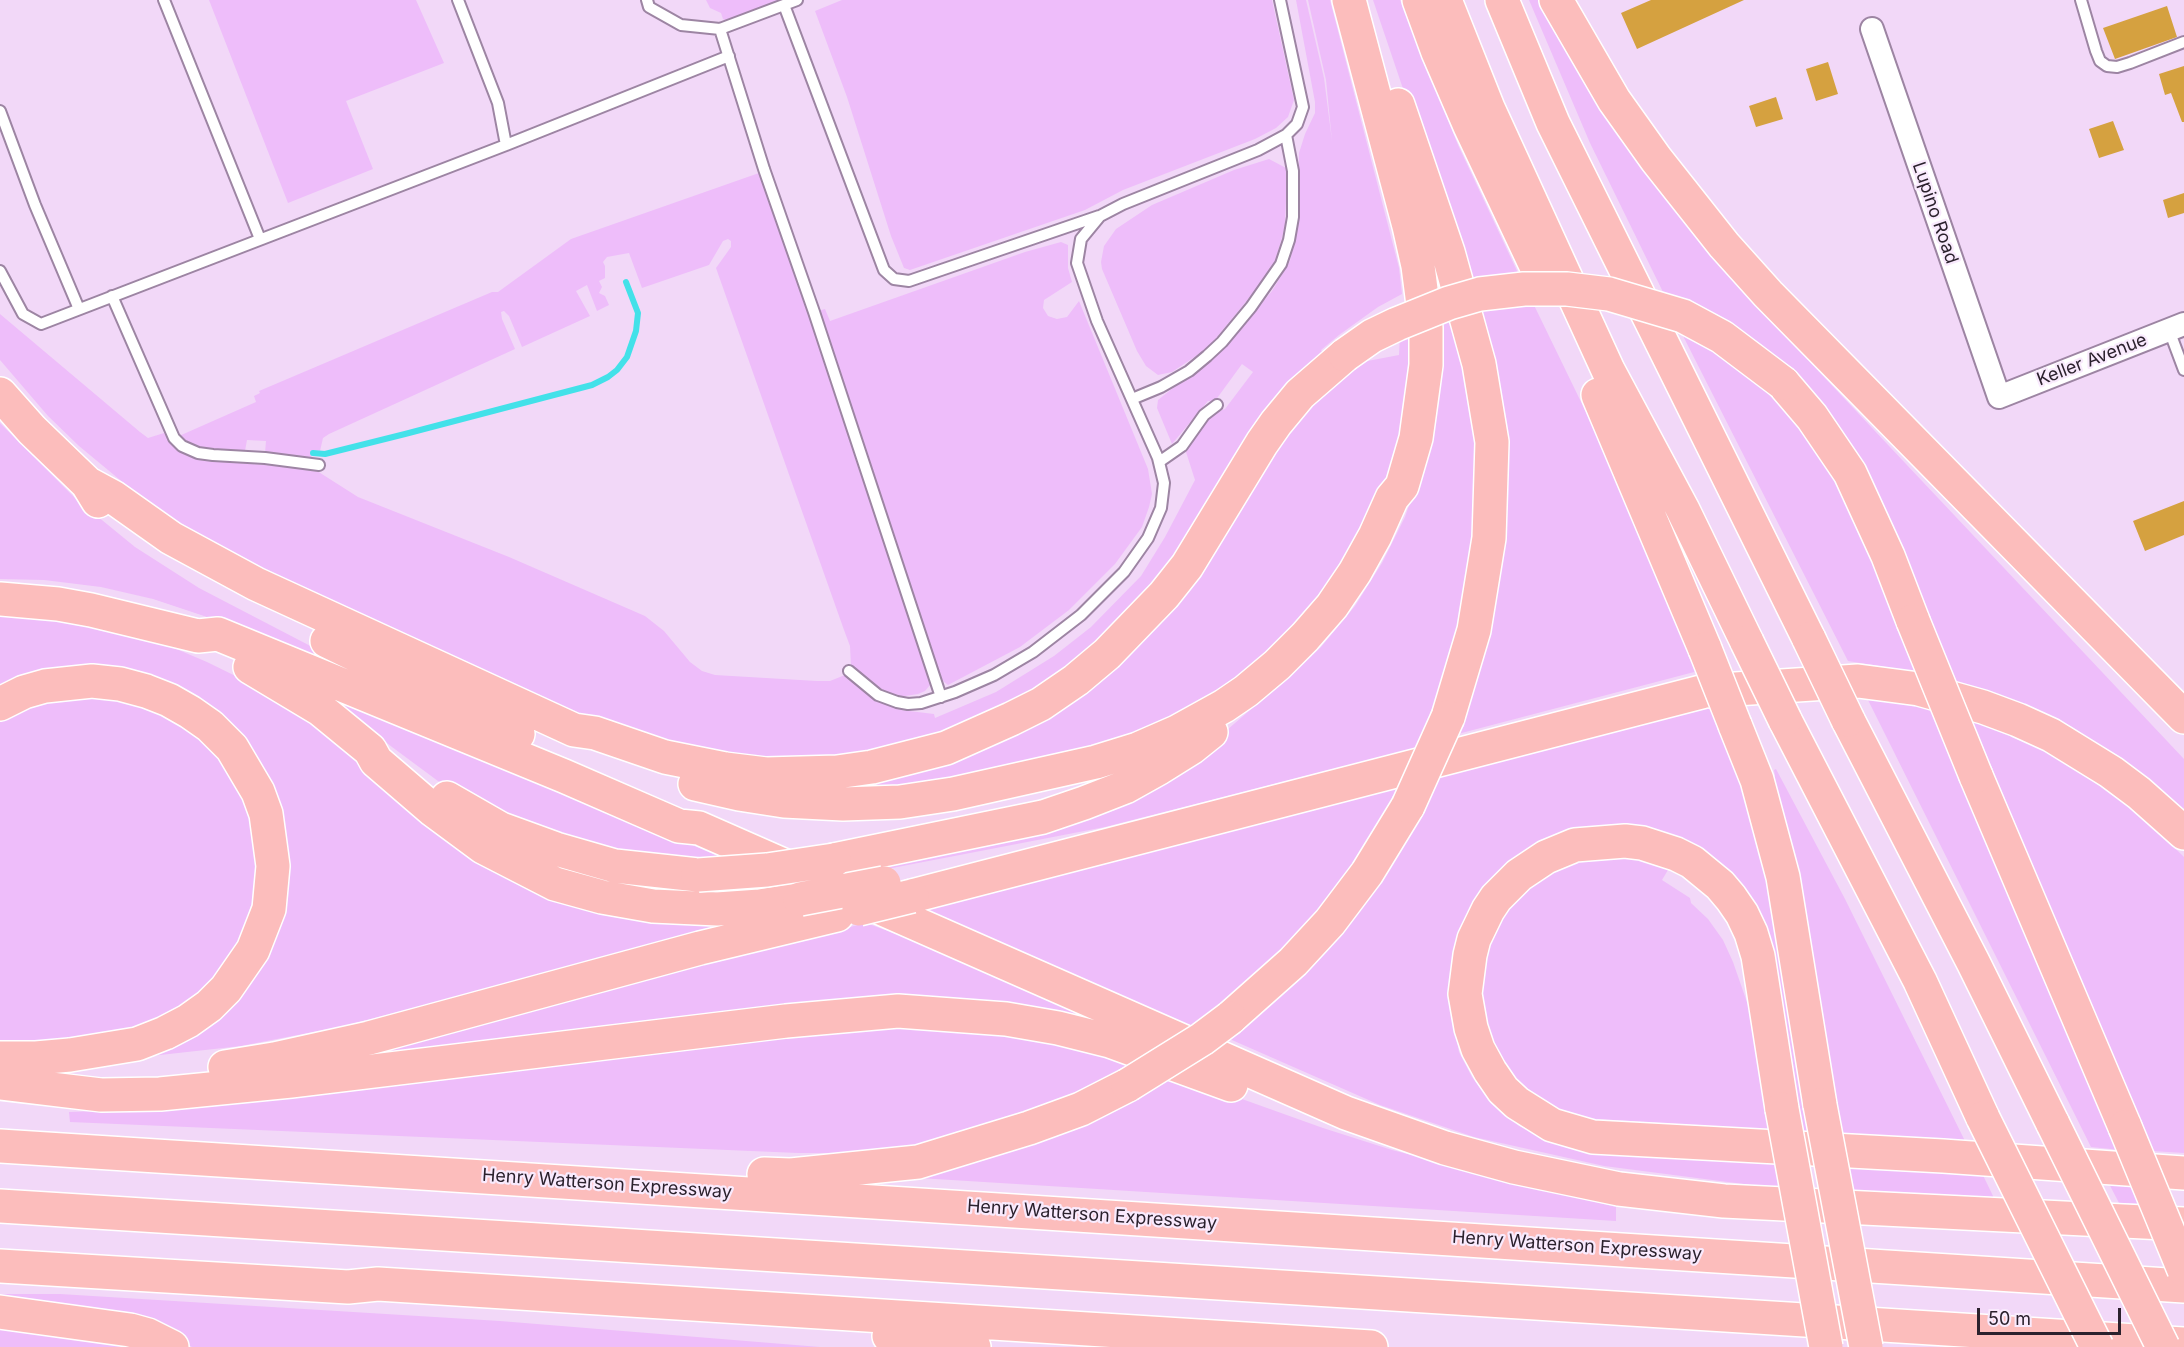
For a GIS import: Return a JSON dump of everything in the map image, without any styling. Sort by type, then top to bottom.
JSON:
[{"type":"highway","points":[[1419,0],[1438,52],[1498,189],[1607,412],[1706,649],[1757,780],[1783,877],[1820,1105],[1866,1347]]},
{"type":"highway","points":[[1445,0],[1488,108],[1608,370],[1683,510],[1785,720],[1920,981],[1983,1118],[2097,1347]]},
{"type":"highway","points":[[1502,0],[1553,123],[1848,720],[1978,972],[2163,1347]]},
{"type":"highway","points":[[1556,0],[1614,100],[1656,159],[1724,245],[1768,294],[2184,717]]},
{"type":"highway","points":[[198,636],[212,649],[257,670],[320,709],[370,750],[384,754],[435,792],[501,829],[556,849],[615,866],[698,874],[767,870],[834,860],[1043,817],[1125,787],[1191,748],[1284,673],[1319,638],[1344,607],[1377,554],[1402,501],[1402,486],[1416,438],[1422,405],[1426,365],[1426,328],[1418,266],[1409,226],[1352,13]]},
{"type":"highway","points":[[261,1162],[310,1144],[791,1175],[918,1162],[1039,1125],[1081,1109],[1128,1085],[1202,1039],[1230,1018],[1293,962],[1330,922],[1367,873],[1408,806],[1448,717],[1474,630],[1489,538],[1492,442],[1479,364],[1448,252],[1381,52],[1352,13]]},
{"type":"highway","points":[[87,483],[113,497],[171,538],[256,584],[574,730],[595,733],[640,750],[695,764],[766,774],[804,774],[872,767],[912,758],[956,743],[1011,719],[1041,704],[1076,680],[1107,654],[1142,621],[1187,566],[1262,443],[1300,394],[1345,355],[1372,336],[1449,303],[1480,294],[1524,289],[1567,289],[1609,294],[1683,316],[1722,337],[1783,383],[1812,417],[1850,473],[1888,556],[1976,776],[2184,1270]]},
{"type":"highway","points":[[0,394],[32,430],[87,483],[105,511],[182,567],[433,694],[685,815],[699,828]]},
{"type":"highway","points":[[574,730],[584,741],[632,762],[697,785],[784,801],[843,804],[900,802],[952,794],[1138,749],[1200,720],[1246,691],[1277,665],[1332,606],[1376,536],[1392,498],[1402,486]]},
{"type":"highway","points":[[2041,572],[2099,653],[2184,743]]},
{"type":"highway","points":[[0,599],[49,603],[92,610],[198,636],[218,634],[564,776],[679,826],[699,828],[1346,1113],[1445,1148],[1514,1167],[1653,1194],[1758,1204],[2184,1224]]},
{"type":"highway","points":[[0,704],[24,692],[45,686],[92,681],[120,684],[146,691],[176,704],[210,726],[232,748],[258,792],[266,814],[273,866],[269,909],[253,950],[226,989],[209,1006],[188,1021],[137,1044],[70,1055],[0,1058]]},
{"type":"highway","points":[[0,1078],[30,1080],[150,1075],[274,1059],[369,1038],[700,948],[837,915],[898,889],[920,876],[990,875],[1705,691],[1858,681],[1919,689],[1983,707],[2051,735],[2111,772],[2139,792],[2184,833]]},
{"type":"highway","points":[[370,750],[376,762],[433,810],[483,847],[555,884],[602,897],[653,906],[717,909],[898,889]]},
{"type":"highway","points":[[1826,1347],[1782,1109],[1758,956],[1742,914],[1720,885],[1692,862],[1642,843],[1590,842],[1575,845],[1546,857],[1519,875],[1496,898],[1488,910],[1474,939],[1465,994],[1471,1028],[1482,1056],[1503,1090],[1517,1103],[1552,1125],[1593,1137],[1931,1155],[2184,1173]]},
{"type":"highway","points":[[0,1083],[101,1095],[160,1094],[291,1081],[786,1021],[898,1011],[1006,1019],[1058,1028],[1110,1041],[1280,1103],[1346,1113]]},
{"type":"highway","name":"Henry Watterson Expressway","points":[[0,1146],[2184,1286]]},
{"type":"highway","points":[[0,1206],[2184,1344]]},
{"type":"highway","points":[[0,1266],[348,1287],[378,1284],[1371,1347]]},
{"type":"highway","points":[[348,1287],[378,1299],[809,1327],[974,1347]]},
{"type":"highway","points":[[0,1312],[130,1330],[148,1335],[172,1347]]},
{"type":"street","name":"Lupino Road","points":[[1872,29],[1999,397]]},
{"type":"street","name":"Keller Avenue","points":[[1999,397],[2176,327]]},
{"type":"lane","points":[[164,0],[260,239]]},
{"type":"lane","points":[[458,0],[498,102],[506,145]]},
{"type":"lane","points":[[646,0],[649,7],[681,25],[720,29],[798,0]]},
{"type":"lane","points":[[784,5],[884,270],[894,279],[909,281],[1100,216],[1123,204],[1258,150],[1286,135],[1298,124],[1303,107],[1280,0]]},
{"type":"lane","points":[[2082,0],[2096,51],[2100,61],[2106,66],[2117,67],[2184,42]]},
{"type":"lane","points":[[720,29],[764,170],[811,301],[941,697]]},
{"type":"lane","points":[[0,271],[23,315],[41,324],[506,145],[729,56]]},
{"type":"lane","points":[[0,111],[35,205],[79,309]]},
{"type":"lane","points":[[1132,399],[1161,387],[1189,371],[1207,356],[1222,342],[1251,307],[1281,264],[1289,240],[1293,217],[1293,171],[1286,135]]},
{"type":"lane","points":[[849,671],[878,695],[897,702],[921,703],[994,675],[1033,652],[1081,615],[1124,572],[1148,538],[1161,508],[1164,483],[1158,462],[1132,399],[1097,321],[1077,263],[1081,239],[1100,216]]},
{"type":"lane","points":[[112,296],[174,438],[182,446],[198,453],[319,465]]},
{"type":"lane","points":[[2176,327],[2184,370]]},
{"type":"lane","points":[[1158,462],[1182,446],[1204,415],[1217,405]]},
{"type":"shaded area","points":[[209,0],[416,0],[444,63],[346,101],[373,169],[288,203]]},
{"type":"shaded area","points":[[706,0],[783,0],[729,22],[723,19],[721,13],[710,8]]},
{"type":"shaded area","points":[[842,0],[1272,0],[1294,100],[1288,117],[1276,128],[1255,139],[1123,190],[1085,210],[910,270],[904,268],[891,236],[847,97],[815,11]]},
{"type":"shaded area","points":[[1296,0],[1306,0],[1324,78],[1332,141],[1326,80],[1308,0],[1330,0],[1399,268],[1402,294],[1378,307],[1339,335],[1321,350],[1322,352],[1284,390],[1184,547],[1111,633],[1039,688],[934,737],[843,759],[728,758],[591,719],[283,578],[192,531],[137,494],[79,446],[48,416],[0,360],[0,314],[140,432],[148,438],[164,433],[176,449],[185,455],[215,461],[314,469],[358,497],[509,557],[645,616],[664,631],[690,662],[702,671],[715,675],[817,681],[830,681],[845,675],[880,702],[901,710],[934,714],[935,718],[996,692],[1054,656],[1091,627],[1141,576],[1195,480],[1186,452],[1204,422],[1215,413],[1225,409],[1253,372],[1242,364],[1215,401],[1208,401],[1172,444],[1157,408],[1158,400],[1224,347],[1272,291],[1290,261],[1298,216],[1299,153],[1315,113],[1315,102]]},
{"type":"shaded area","points":[[1373,0],[1400,0],[1458,145],[1518,273],[1468,281]]},
{"type":"shaded area","points":[[1529,0],[1541,0],[1743,291],[2184,759],[2184,810],[2137,770],[2072,727],[2034,708],[1955,681],[1837,426],[1802,379],[1761,344],[1717,316],[1663,292],[1590,143]]},
{"type":"shaded area","points":[[1269,159],[1286,168],[1287,176],[1285,226],[1275,263],[1208,348],[1172,372],[1158,375],[1146,366],[1137,351],[1102,269],[1104,246],[1116,229],[1152,205],[1234,170]]},
{"type":"shaded area","points":[[759,173],[886,539],[931,684],[925,691],[899,697],[880,690],[851,666],[850,646],[716,268],[731,247],[731,241],[728,239],[723,241],[709,265],[642,288],[629,253],[607,257],[603,262],[605,278],[599,281],[602,287],[599,293],[605,296],[609,305],[597,311],[587,285],[576,291],[590,316],[522,347],[509,316],[504,311],[501,312],[515,349],[329,434],[323,438],[320,451],[313,450],[311,458],[265,453],[266,441],[247,440],[243,453],[210,450],[190,445],[179,436],[256,402],[254,396],[260,393],[259,391],[492,292],[498,292],[571,239]]},
{"type":"shaded area","points":[[1061,242],[1068,245],[1068,268],[1072,282],[1044,300],[1043,308],[1048,316],[1057,319],[1067,317],[1079,301],[1148,469],[1152,494],[1149,507],[1142,527],[1115,564],[1069,610],[1020,647],[948,685],[939,673],[818,311],[825,309],[830,321],[1025,252]]},
{"type":"shaded area","points":[[1532,301],[1617,476],[1698,671],[1454,735],[1475,678],[1477,308]]},
{"type":"shaded area","points":[[1454,313],[1475,433],[1475,523],[1456,647],[1420,747],[1105,827],[861,874],[853,867],[1213,742],[1300,667],[1321,647],[1355,606],[1382,563],[1405,517],[1413,494],[1438,319]]},
{"type":"shaded area","points":[[1679,328],[1762,381],[1826,455],[1922,673],[1848,661]]},
{"type":"shaded area","points":[[1410,330],[1408,383],[1400,435],[1375,513],[1305,622],[1206,704],[1104,747],[890,790],[765,782],[1045,712],[1276,437],[1357,363],[1399,355],[1400,334]]},
{"type":"shaded area","points":[[0,423],[75,498],[135,547],[199,588],[370,677],[348,673],[207,617],[153,599],[101,587],[44,580],[0,579]]},
{"type":"shaded area","points":[[0,612],[52,617],[167,645],[264,690],[318,725],[478,856],[750,918],[344,1026],[241,1046],[115,1060],[195,1027],[282,871],[205,710],[0,686]]},
{"type":"shaded area","points":[[324,692],[725,859],[645,857],[543,833],[442,784]]},
{"type":"shaded area","points":[[63,694],[138,701],[188,728],[218,756],[240,791],[248,810],[254,834],[256,859],[254,896],[243,931],[232,953],[201,991],[183,1005],[139,1027],[114,1034],[0,1048],[0,716]]},
{"type":"shaded area","points":[[1868,700],[1939,711],[2121,1150],[2091,1147]]},
{"type":"shaded area","points":[[1712,704],[1732,752],[1759,845],[1779,940],[1813,1132],[1801,1131],[1756,925],[1610,827],[1463,925],[1451,967],[1451,1008],[1459,1052],[1472,1077],[1489,1099],[1519,1126],[1533,1132],[1777,1159],[1782,1189],[1604,1166],[1474,1137],[1380,1105],[1225,1037],[1435,777]]},
{"type":"shaded area","points":[[1972,720],[2045,751],[2090,779],[2145,819],[2184,857],[2184,1153],[2152,1151]]},
{"type":"shaded area","points":[[1776,769],[1845,899],[1965,1141],[1841,1134],[1773,778]]},
{"type":"shaded area","points":[[1402,786],[1343,882],[1286,950],[1194,1027],[921,909]]},
{"type":"shaded area","points":[[1601,854],[1645,860],[1668,870],[1662,880],[1690,898],[1691,903],[1708,919],[1723,940],[1749,1008],[1771,1130],[1582,1118],[1556,1110],[1533,1095],[1513,1077],[1496,1054],[1484,1026],[1480,998],[1488,942],[1500,916],[1525,888],[1561,866]]},
{"type":"shaded area","points":[[866,923],[908,936],[1121,1029],[1063,1016],[337,1060],[482,1020]]},
{"type":"shaded area","points":[[966,1023],[1139,1062],[1070,1100],[922,1144],[839,1153],[70,1122],[69,1112],[129,1110],[733,1036]]},
{"type":"shaded area","points":[[1172,1074],[1392,1150],[1616,1207],[1616,1221],[919,1178]]},
{"type":"shaded area","points":[[1845,1160],[1979,1167],[1994,1198],[1851,1193]]},
{"type":"shaded area","points":[[2104,1174],[2132,1175],[2144,1204],[2119,1203]]},
{"type":"shaded area","points":[[0,1294],[60,1294],[500,1321],[820,1347],[192,1347],[163,1329],[0,1300]]},
{"type":"shaded area","points":[[0,1322],[143,1347],[0,1347]]},
{"type":"building","points":[[1651,0],[1744,0],[1637,49],[1621,13]]},
{"type":"building","points":[[2167,6],[2177,37],[2115,59],[2103,28]]},
{"type":"building","points":[[1828,62],[1838,94],[1816,101],[1806,69]]},
{"type":"building","points":[[2184,66],[2184,122],[2182,122],[2171,93],[2165,95],[2159,74]]},
{"type":"building","points":[[1776,97],[1783,119],[1756,127],[1749,106]]},
{"type":"building","points":[[2113,121],[2124,150],[2099,158],[2089,129]]},
{"type":"building","points":[[2184,193],[2184,213],[2168,218],[2163,200]]},
{"type":"building","points":[[2184,501],[2184,535],[2145,551],[2133,521]]},
{"type":"waterway","points":[[313,453],[325,454],[405,434],[592,385],[608,377],[627,357],[636,331],[638,313],[626,282]]}]
